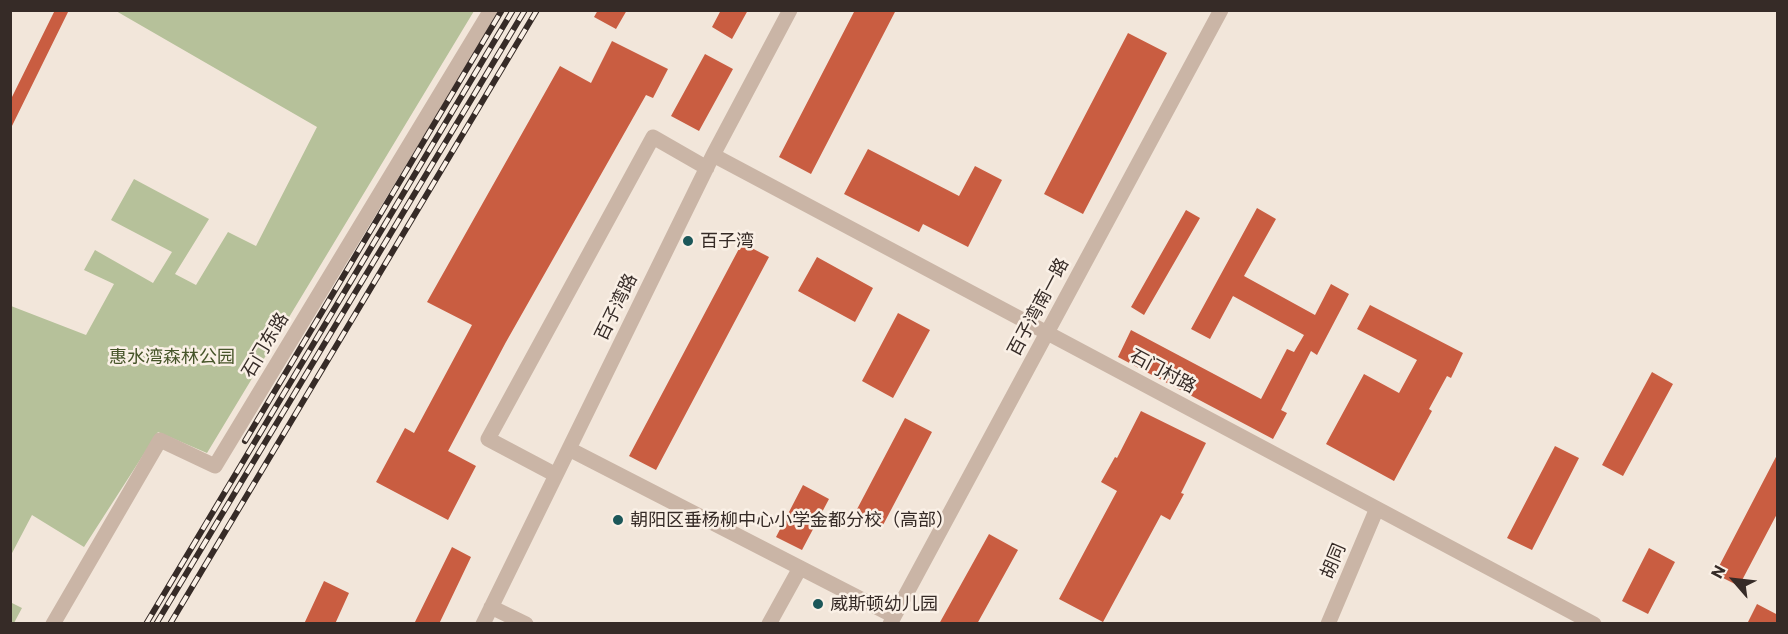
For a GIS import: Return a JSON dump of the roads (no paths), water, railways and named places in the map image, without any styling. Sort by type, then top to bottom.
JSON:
[{"type":"street","name":"石门东路","points":[[53,624],[160,440],[215,466],[491,10]]},
{"type":"street","name":"百子湾路","points":[[483,624],[710,161],[790,10]]},
{"type":"street","name":"百子湾南一路","points":[[892,620],[1221,10]]},
{"type":"street","name":"石门村路","points":[[556,475],[488,440],[653,137],[710,161],[1047,331],[1594,624]]},
{"type":"street","points":[[569,449],[800,568],[892,620]]},
{"type":"street","name":"胡同","points":[[1328,624],[1375,513]]},
{"type":"street","points":[[769,624],[800,568]]},
{"type":"street","points":[[491,607],[526,624]]},
{"type":"railway","points":[[245,441],[502,10]]},
{"type":"railway","points":[[146,624],[513,10]]},
{"type":"railway","points":[[156,624],[525,10]]},
{"type":"railway","points":[[170,624],[537,10]]},
{"type":"place","name":"百子湾","points":[[688,241]]},
{"type":"place","name":"朝阳区垂杨柳中心小学金都分校（高部）","points":[[618,520]]},
{"type":"place","name":"威斯顿幼儿园","points":[[818,604]]},
{"type":"park label","name":"惠水湾森林公园","points":[[172,357]]}]
